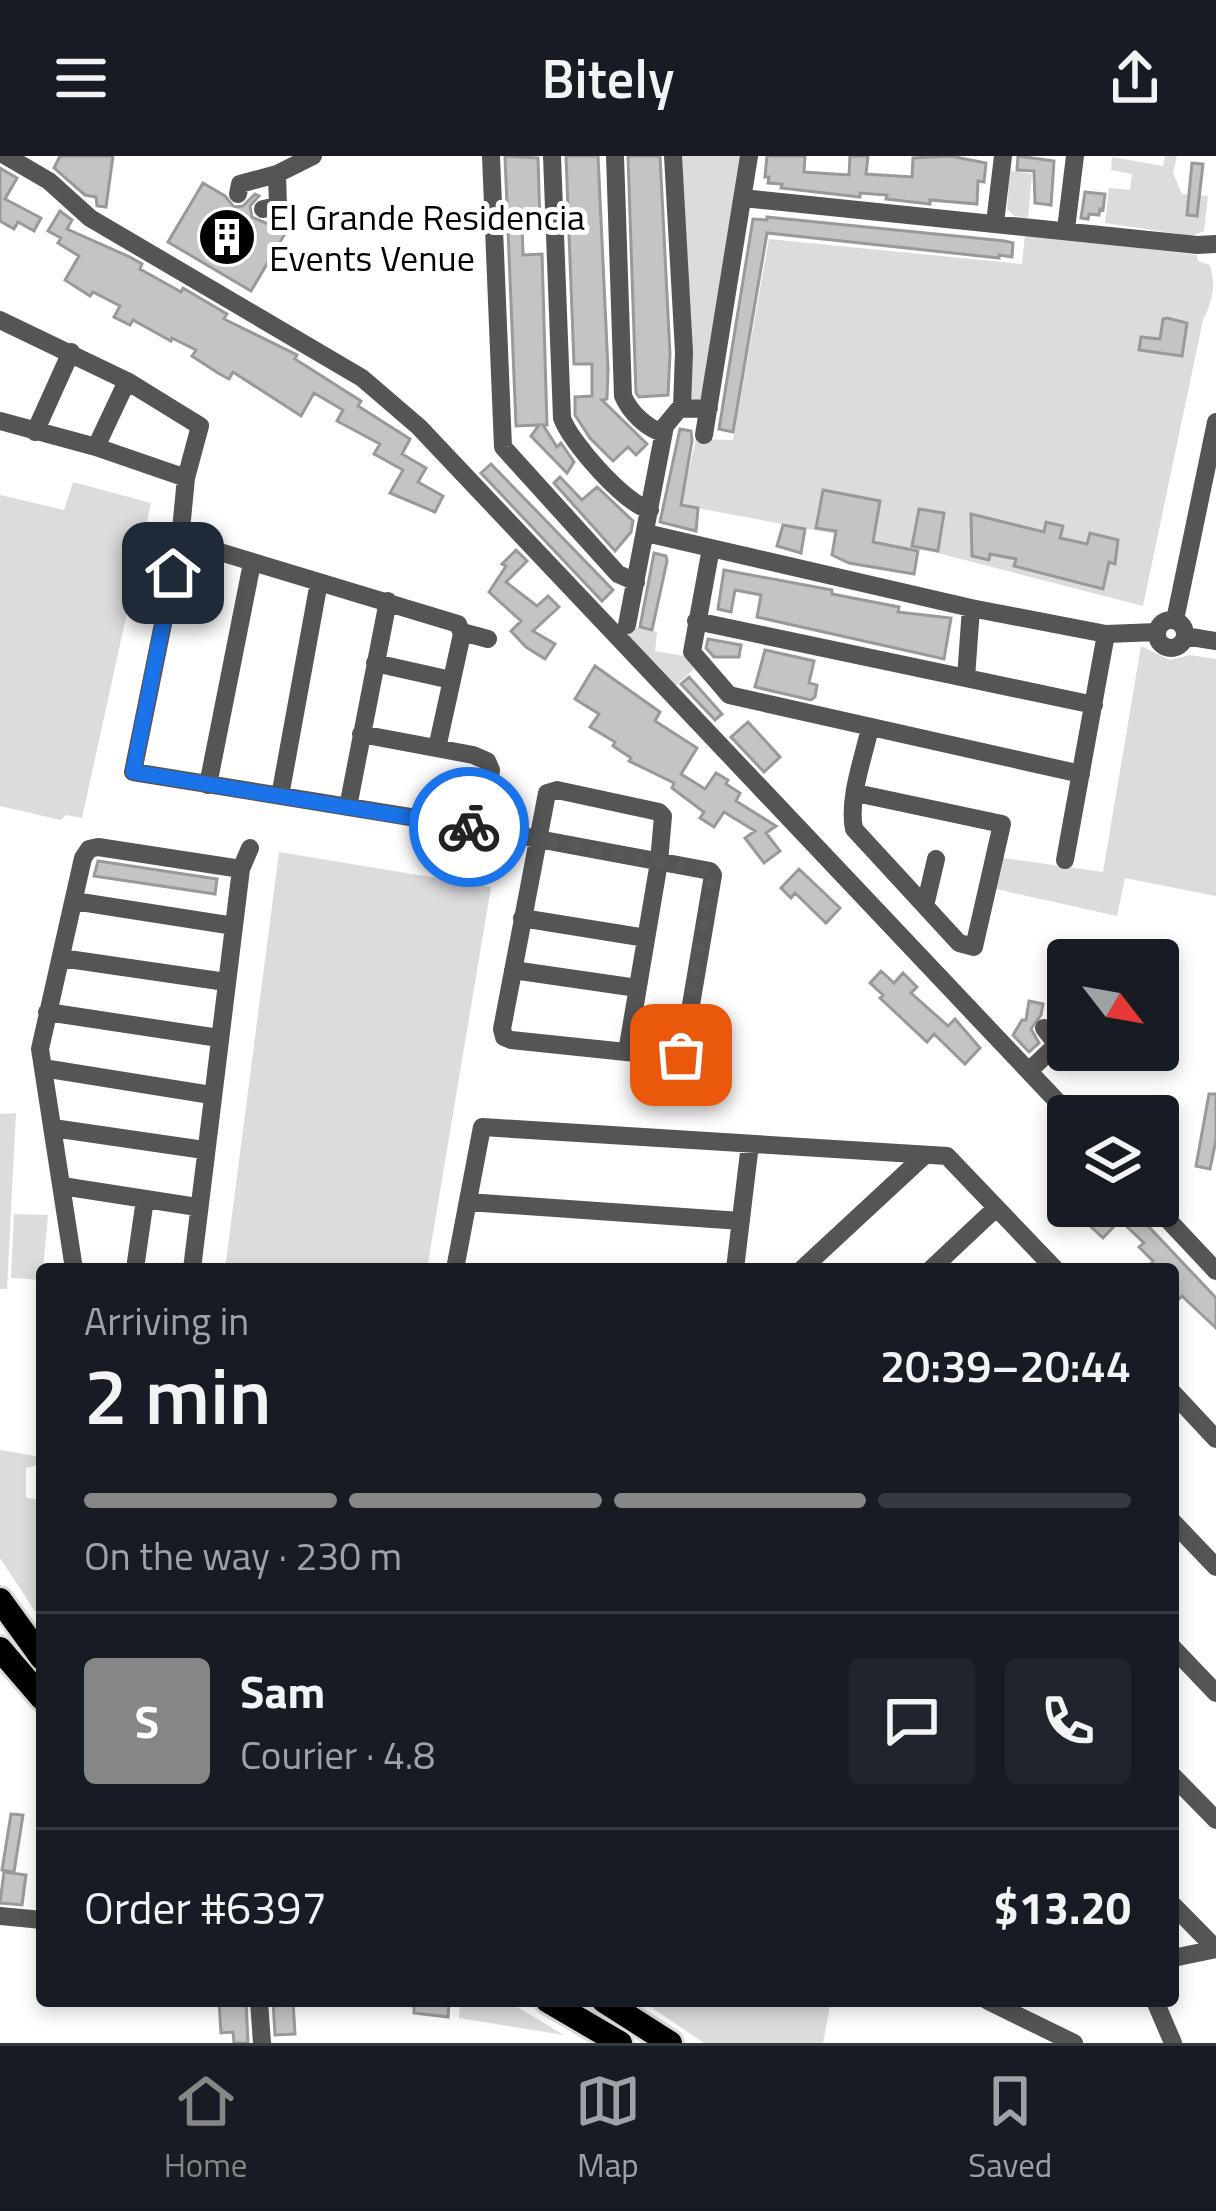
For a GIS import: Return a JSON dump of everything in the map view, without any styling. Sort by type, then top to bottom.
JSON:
[{"type":"main road","points":[[0,1600],[36,1650]]},
{"type":"main road","points":[[0,1649],[36,1690]]},
{"type":"main road","points":[[558,2007],[620,2043]]},
{"type":"main road","points":[[613,2007],[670,2043]]},
{"type":"street","points":[[5,156],[49,181],[90,218],[362,378],[419,427],[1051,1095]]},
{"type":"street","points":[[238,194],[239,184],[277,174],[313,156]]},
{"type":"street","points":[[491,156],[502,447],[618,574],[636,582]]},
{"type":"street","points":[[552,156],[562,418],[569,434],[632,502],[650,510]]},
{"type":"street","points":[[615,156],[623,396],[633,412],[663,433]]},
{"type":"street","points":[[673,156],[684,352],[682,408]]},
{"type":"street","points":[[704,435],[748,156]]},
{"type":"street","points":[[995,223],[1003,156]]},
{"type":"street","points":[[1066,229],[1075,156]]},
{"type":"street","points":[[263,209],[278,206],[277,174]]},
{"type":"street","points":[[743,198],[1216,244]]},
{"type":"street","points":[[0,320],[127,381],[200,426],[186,478],[180,540],[133,772],[484,829],[713,875],[680,1064],[674,1057],[512,1040],[479,1030]]},
{"type":"street","points":[[35,432],[71,352]]},
{"type":"street","points":[[96,447],[127,381]]},
{"type":"street","points":[[627,625],[663,433],[671,415],[682,408],[710,408]]},
{"type":"street","points":[[0,421],[186,478]]},
{"type":"street","points":[[1180,628],[1216,422]]},
{"type":"street","points":[[646,533],[1106,634],[1157,632],[1164,621],[1216,641]]},
{"type":"street","points":[[180,540],[388,601],[488,639]]},
{"type":"street","points":[[711,548],[693,655],[729,695],[1081,774]]},
{"type":"street","points":[[208,785],[252,563]]},
{"type":"street","points":[[280,796],[319,583]]},
{"type":"street","points":[[348,807],[388,601]]},
{"type":"street","points":[[966,678],[971,608]]},
{"type":"street","points":[[696,621],[1094,705]]},
{"type":"street","points":[[437,748],[462,632]]},
{"type":"street","points":[[1065,860],[1106,634]]},
{"type":"street","points":[[375,663],[452,680]]},
{"type":"street","points":[[856,793],[1006,824],[975,946],[962,945],[854,830],[856,793],[870,728]]},
{"type":"street","points":[[362,734],[473,755],[489,763],[484,829]]},
{"type":"street","points":[[502,1034],[544,799],[557,790],[658,812],[664,822],[627,1052]]},
{"type":"street","points":[[73,1263],[40,1049],[83,858],[92,848],[241,869]]},
{"type":"street","points":[[192,1263],[233,926],[241,869],[250,848]]},
{"type":"street","points":[[925,906],[936,859]]},
{"type":"street","points":[[74,902],[233,926]]},
{"type":"street","points":[[522,918],[646,938]]},
{"type":"street","points":[[61,958],[226,982]]},
{"type":"street","points":[[513,970],[638,988]]},
{"type":"street","points":[[47,1012],[219,1038]]},
{"type":"street","points":[[1029,1071],[1053,1048],[1054,1041],[1044,1028]]},
{"type":"street","points":[[43,1068],[211,1095]]},
{"type":"street","points":[[456,1263],[482,1127],[947,1156],[1048,1263]]},
{"type":"street","points":[[52,1128],[204,1150]]},
{"type":"street","points":[[736,1263],[750,1144]]},
{"type":"street","points":[[808,1263],[925,1154]]},
{"type":"street","points":[[62,1186],[197,1207]]},
{"type":"street","points":[[136,1263],[146,1199]]},
{"type":"street","points":[[468,1202],[741,1222]]},
{"type":"street","points":[[938,1263],[996,1208]]},
{"type":"street","points":[[1175,1227],[1216,1271]]},
{"type":"street","points":[[1179,1407],[1216,1438]]},
{"type":"street","points":[[1179,1528],[1216,1567]]},
{"type":"street","points":[[1179,1654],[1216,1693]]},
{"type":"street","points":[[1179,1782],[1216,1820]]},
{"type":"street","points":[[1179,1911],[1216,1949]]},
{"type":"street","points":[[0,1916],[36,1919]]},
{"type":"street","points":[[1179,1957],[1216,1949]]},
{"type":"street","points":[[260,2007],[262,2043]]},
{"type":"street","points":[[1000,2007],[1074,2043]]},
{"type":"street","points":[[1158,2007],[1173,2043]]},
{"type":"shaded area","points":[[678,156],[740,156],[702,398],[696,401],[691,399]]},
{"type":"shaded area","points":[[1165,156],[1177,156],[1173,173],[1182,194],[1208,196],[1204,231],[1192,236],[1105,223],[1109,188],[1130,190],[1132,174],[1111,170],[1112,157],[1163,166]]},
{"type":"shaded area","points":[[1010,171],[1032,174],[1028,218],[1014,216],[1007,209]]},
{"type":"shaded area","points":[[1025,234],[1197,255],[1198,261],[1210,265],[1212,293],[1143,606],[938,553],[681,505],[696,439],[733,440],[769,239],[1022,264]]},
{"type":"shaded area","points":[[73,482],[151,503],[82,818],[66,815],[61,820],[0,806],[0,495],[64,510]]},
{"type":"shaded area","points":[[631,627],[657,632],[655,651],[684,656],[694,669],[673,688],[628,638]]},
{"type":"shaded area","points":[[1141,646],[1170,660],[1190,655],[1216,659],[1216,896],[1125,878],[1117,916],[996,889],[1003,858],[1103,872]]},
{"type":"shaded area","points":[[279,852],[491,887],[428,1263],[226,1263]]},
{"type":"shaded area","points":[[16,1113],[7,1289],[0,1289],[0,1114]]},
{"type":"shaded area","points":[[14,1214],[48,1215],[44,1263],[36,1263],[36,1280],[11,1278]]},
{"type":"shaded area","points":[[0,1450],[36,1456],[36,1466],[26,1468],[26,1498],[36,1499],[36,1613],[0,1558]]},
{"type":"shaded area","points":[[460,2007],[517,2007],[564,2035],[459,2018]]},
{"type":"shaded area","points":[[651,2007],[830,2007],[823,2043],[704,2043]]},
{"type":"building","points":[[60,156],[113,156],[106,207],[97,206],[96,197],[85,195],[54,168]]},
{"type":"building","points":[[505,156],[538,158],[540,225],[522,226],[523,255],[542,254],[547,425],[543,425],[574,462],[567,473],[531,436],[539,425],[516,426]]},
{"type":"building","points":[[566,156],[598,156],[608,369],[607,399],[602,400],[647,444],[636,455],[628,447],[613,461],[575,415],[575,397],[592,396],[592,364],[574,364]]},
{"type":"building","points":[[628,156],[660,156],[668,395],[639,397],[636,393]]},
{"type":"building","points":[[767,156],[805,156],[804,172],[849,175],[850,156],[868,156],[866,174],[912,177],[913,158],[950,156],[986,163],[984,182],[978,181],[977,204],[930,200],[930,204],[886,199],[887,195],[860,193],[860,197],[781,188],[782,184],[768,183],[765,177]]},
{"type":"building","points":[[1018,156],[1054,161],[1051,205],[1035,203],[1034,171],[1017,170]]},
{"type":"building","points":[[1192,163],[1203,164],[1197,216],[1187,215]]},
{"type":"building","points":[[0,168],[17,178],[5,199],[41,218],[34,231],[18,222],[14,229],[0,221]]},
{"type":"building","name":"El Grande Residencia Events Venue","points":[[203,183],[234,207],[259,196],[250,206],[252,217],[286,232],[251,291],[168,242]]},
{"type":"building","points":[[1085,192],[1105,194],[1103,210],[1099,215],[1089,214],[1088,219],[1081,218]]},
{"type":"building","points":[[60,211],[72,220],[67,229],[130,257],[142,264],[140,269],[227,314],[224,319],[297,355],[295,359],[361,401],[358,406],[410,439],[402,454],[426,468],[418,482],[443,496],[435,512],[390,493],[403,470],[374,454],[380,444],[337,421],[343,410],[314,393],[301,416],[233,372],[229,379],[218,373],[192,356],[196,350],[133,320],[130,325],[114,317],[120,306],[93,292],[90,296],[65,280],[79,256],[48,231]]},
{"type":"building","points":[[753,219],[1005,241],[1013,243],[1012,257],[767,233],[733,432],[719,429]]},
{"type":"building","points":[[1167,318],[1187,323],[1182,356],[1139,350],[1141,337],[1160,339]]},
{"type":"building","points":[[680,429],[691,431],[692,441],[681,505],[698,508],[696,531],[660,522]]},
{"type":"building","points":[[491,464],[613,590],[602,601],[481,473]]},
{"type":"building","points":[[560,477],[582,500],[597,487],[633,521],[631,532],[615,551],[554,483]]},
{"type":"building","points":[[823,490],[880,501],[873,542],[918,551],[914,574],[849,563],[832,555],[836,531],[816,528]]},
{"type":"building","points":[[919,509],[944,513],[938,551],[912,546]]},
{"type":"building","points":[[971,514],[1044,532],[1046,522],[1063,526],[1060,538],[1087,544],[1090,533],[1118,540],[1115,564],[1109,562],[1103,589],[1014,566],[1016,559],[972,556]]},
{"type":"building","points":[[783,525],[805,529],[801,553],[777,546]]},
{"type":"building","points":[[516,550],[527,561],[506,582],[537,606],[548,596],[559,607],[533,631],[555,644],[545,659],[511,631],[521,621],[489,592],[506,566],[502,564]]},
{"type":"building","points":[[654,553],[666,556],[667,561],[652,630],[640,627]]},
{"type":"building","points":[[724,570],[832,590],[832,594],[899,607],[898,612],[951,618],[944,659],[757,617],[761,595],[735,590],[731,612],[718,609]]},
{"type":"building","points":[[708,639],[741,645],[739,657],[714,657],[706,648]]},
{"type":"building","points":[[765,650],[814,661],[809,683],[817,685],[815,697],[811,700],[755,687]]},
{"type":"building","points":[[595,666],[660,712],[655,721],[697,748],[681,774],[705,789],[716,773],[728,780],[726,784],[740,793],[736,801],[776,826],[766,833],[780,851],[764,863],[745,838],[755,831],[724,812],[714,827],[700,818],[704,812],[672,788],[674,783],[629,761],[613,746],[615,742],[590,727],[599,714],[575,699]]},
{"type":"building","points":[[689,677],[722,714],[715,720],[681,684]]},
{"type":"building","points":[[748,722],[780,757],[764,772],[731,737]]},
{"type":"building","points":[[98,861],[217,879],[215,894],[94,876]]},
{"type":"building","points":[[799,869],[840,908],[826,923],[795,893],[791,898],[781,888]]},
{"type":"building","points":[[881,971],[894,983],[903,973],[917,987],[911,993],[948,1026],[955,1019],[980,1048],[965,1064],[934,1034],[927,1042],[870,983]]},
{"type":"building","points":[[1029,1001],[1043,1004],[1031,1029],[1039,1043],[1029,1052],[1013,1035],[1026,1020]]},
{"type":"building","points":[[1209,1094],[1216,1094],[1216,1140],[1210,1169],[1196,1166]]},
{"type":"building","points":[[1091,1227],[1113,1227],[1103,1238]]},
{"type":"building","points":[[1127,1227],[1149,1227],[1216,1298],[1216,1328],[1182,1296],[1179,1299],[1179,1263],[1151,1263],[1139,1247],[1144,1243]]},
{"type":"building","points":[[11,1814],[23,1815],[14,1872],[2,1870]]},
{"type":"building","points":[[4,1872],[26,1875],[22,1905],[0,1903]]},
{"type":"building","points":[[219,2007],[246,2007],[248,2043],[234,2043],[233,2032],[221,2033]]},
{"type":"building","points":[[273,2007],[293,2007],[295,2034],[275,2035]]},
{"type":"building","points":[[414,2007],[449,2007],[448,2017],[414,2013]]},
{"type":"way so far","points":[[469,827],[712,872],[681,1055]]},
{"type":"place","name":"El Grande Residencia Events Venue","points":[[227,237]]},
{"type":"route","points":[[173,573],[133,772],[469,827]]}]
